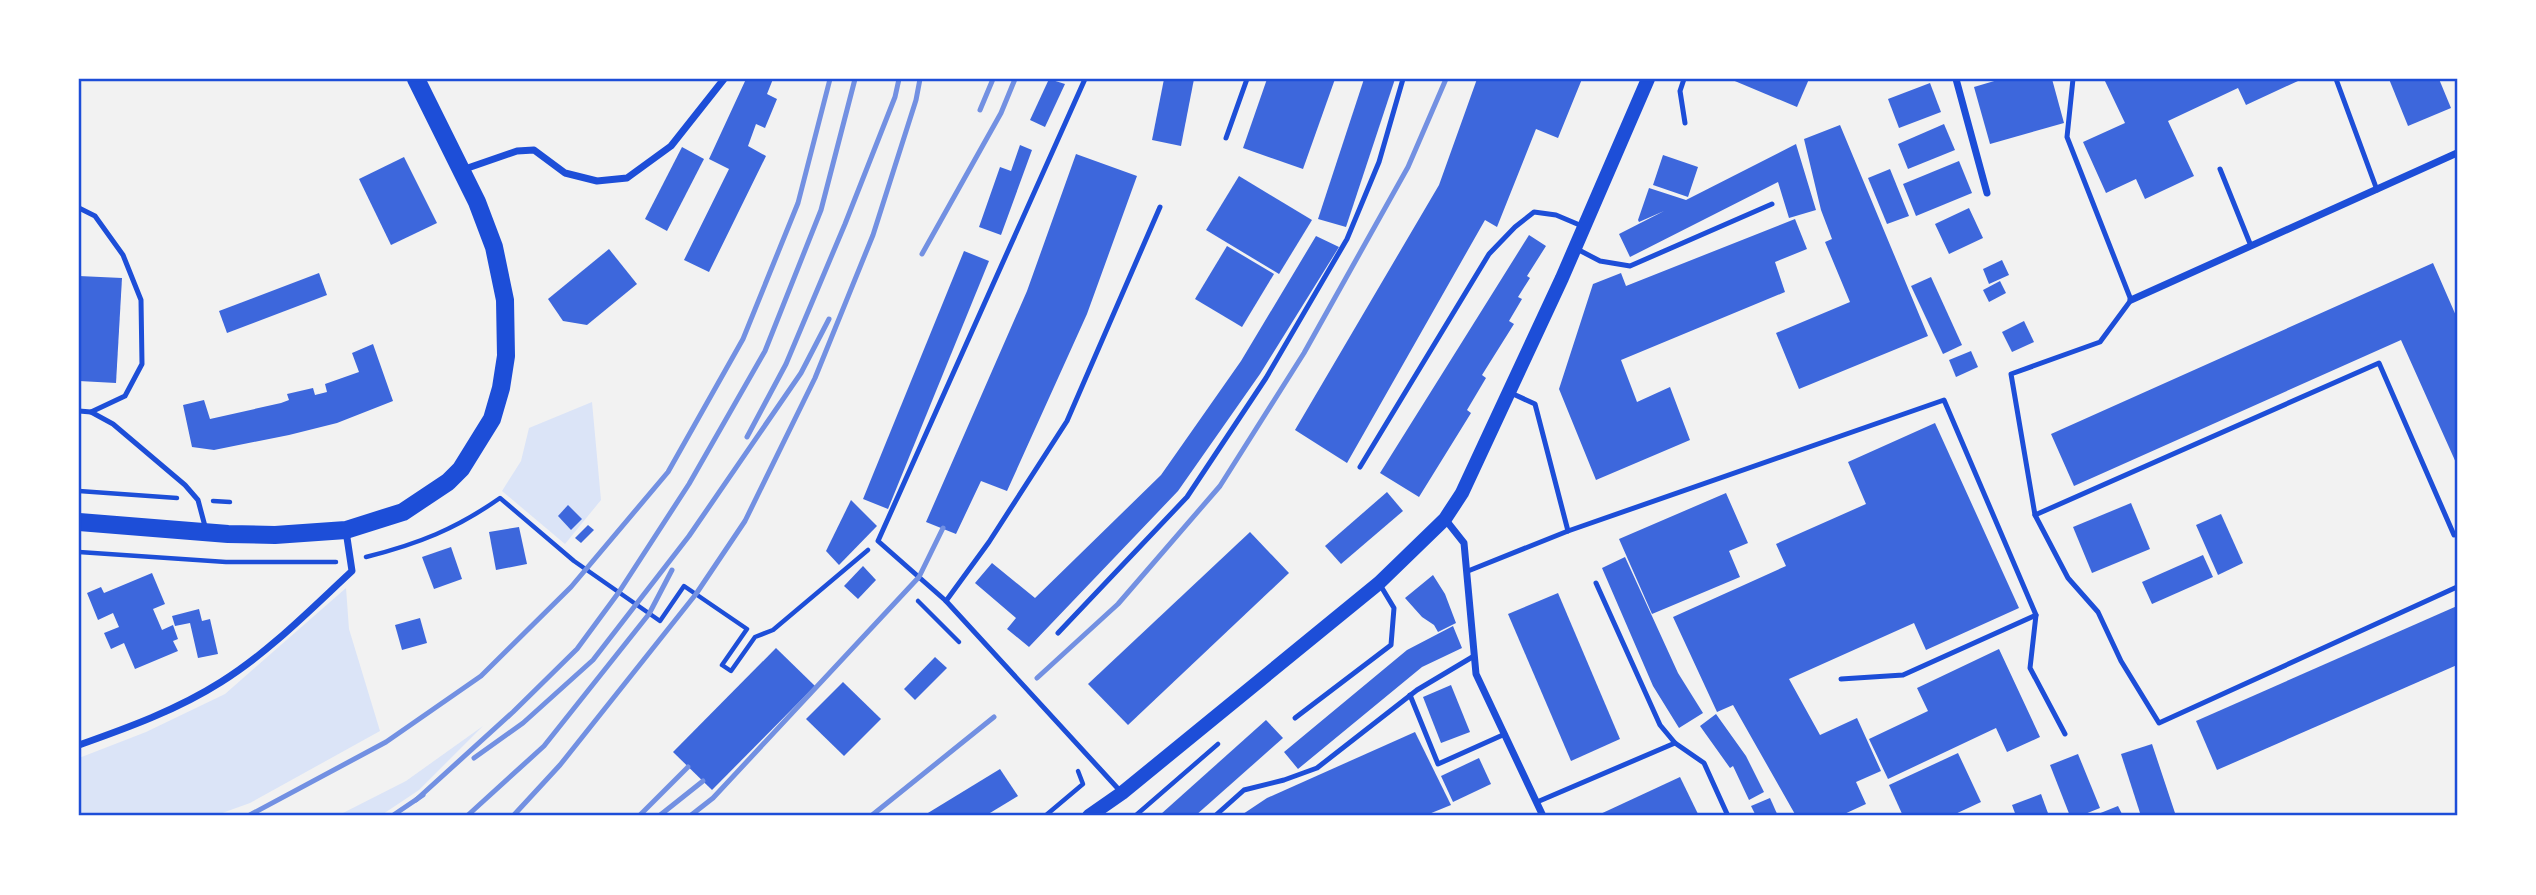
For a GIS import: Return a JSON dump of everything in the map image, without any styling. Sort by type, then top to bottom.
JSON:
[{"type":"main road","points":[[79,522],[275,535],[346,530],[403,512],[448,482],[474,451],[492,419],[501,388],[506,356],[505,300],[494,247],[462,170],[416,79]]},
{"type":"main road","points":[[1089,816],[1122,793],[1379,583],[1445,519],[1462,493],[1576,248],[1648,79]]},
{"type":"street","points":[[462,170],[517,151],[534,150],[565,173],[597,181],[627,178],[671,146],[724,79]]},
{"type":"street","points":[[1956,79],[1987,192]]},
{"type":"street","points":[[2131,300],[2457,153]]},
{"type":"street","points":[[1445,519],[1464,543],[1476,674],[1543,816]]},
{"type":"street","points":[[79,745],[139,723],[221,682],[280,637],[352,571],[346,530]]},
{"type":"lane","points":[[1085,79],[878,541],[946,601],[1122,793]]},
{"type":"lane","points":[[1226,138],[1247,79]]},
{"type":"lane","points":[[1058,633],[1187,497],[1266,378],[1347,239],[1379,162],[1403,79]]},
{"type":"lane","points":[[1684,79],[1680,90],[1685,123]]},
{"type":"lane","points":[[2073,79],[2067,137],[2131,300],[2100,342],[2011,374],[2035,515],[2068,578],[2098,612],[2121,661],[2159,723],[2457,587]]},
{"type":"lane","points":[[2336,79],[2377,190]]},
{"type":"lane","points":[[2220,169],[2251,246]]},
{"type":"lane","points":[[1576,248],[1600,261],[1630,266],[1772,204]]},
{"type":"lane","points":[[946,601],[989,542],[1067,421],[1160,207]]},
{"type":"lane","points":[[79,208],[95,216],[123,255],[141,300],[142,364],[125,396],[91,412]]},
{"type":"lane","points":[[1360,467],[1489,254],[1534,212],[1556,215],[1584,228]]},
{"type":"lane","points":[[2035,515],[2379,363],[2454,535],[2457,533]]},
{"type":"lane","points":[[1508,392],[1535,404],[1568,531]]},
{"type":"lane","points":[[1468,571],[1568,531],[1944,400],[2036,615],[2030,668],[2065,734]]},
{"type":"lane","points":[[79,411],[91,412],[113,424],[185,485],[198,500],[207,532]]},
{"type":"lane","points":[[1295,718],[1391,645],[1395,608],[1379,583]]},
{"type":"lane","points":[[1596,583],[1660,725],[1675,743],[1704,763],[1728,816]]},
{"type":"lane","points":[[1841,680],[1903,675],[2036,615]]},
{"type":"lane","points":[[1216,815],[1244,790],[1317,768],[1410,695],[1474,656]]},
{"type":"lane","points":[[1410,695],[1438,764],[1504,734]]},
{"type":"lane","points":[[1537,802],[1675,743]]},
{"type":"path","points":[[79,491],[230,502]]},
{"type":"path","points":[[79,552],[226,562],[315,564],[351,561],[397,549],[454,528],[500,498],[574,561],[660,621],[684,586],[747,629],[722,665],[731,671],[755,637],[773,630],[867,549],[875,557]]},
{"type":"path","points":[[916,599],[963,646]]},
{"type":"path","points":[[1135,816],[1221,741]]},
{"type":"path","points":[[1045,816],[1083,784],[1074,760]]},
{"type":"shaded area","points":[[592,402],[601,500],[565,544],[502,491],[521,461],[529,428]]},
{"type":"shaded area","points":[[346,588],[349,629],[380,731],[250,803],[214,816],[79,816],[79,758],[146,732],[225,694]]},
{"type":"shaded area","points":[[483,726],[419,790],[380,816],[337,816],[406,781]]},
{"type":"building","points":[[746,79],[773,79],[767,94],[777,99],[765,128],[756,124],[748,146],[766,156],[709,272],[684,260],[729,169],[709,159]]},
{"type":"building","points":[[1049,79],[1065,84],[1045,127],[1030,120]]},
{"type":"building","points":[[1164,79],[1194,79],[1181,146],[1152,140]]},
{"type":"building","points":[[1267,79],[1335,79],[1303,169],[1243,148]]},
{"type":"building","points":[[1364,79],[1395,79],[1346,227],[1318,219]]},
{"type":"building","points":[[1477,79],[1582,79],[1558,138],[1536,129],[1497,227],[1485,220],[1347,463],[1295,430],[1439,185]]},
{"type":"building","points":[[1730,79],[1809,79],[1797,107]]},
{"type":"building","points":[[2001,79],[2052,79],[2064,123],[1990,144],[1974,87]]},
{"type":"building","points":[[2104,79],[2298,81],[2246,105],[2238,88],[2168,121],[2194,176],[2145,199],[2136,179],[2106,193],[2083,142],[2125,123]]},
{"type":"building","points":[[2389,79],[2439,79],[2451,108],[2408,126]]},
{"type":"building","points":[[1930,83],[1941,112],[1899,128],[1888,99]]},
{"type":"building","points":[[1944,124],[1955,150],[1908,169],[1898,144]]},
{"type":"building","points":[[1840,125],[1928,336],[1799,389],[1776,333],[1850,302],[1825,242],[1832,239],[1821,210],[1804,139]]},
{"type":"building","points":[[1796,144],[1816,210],[1789,218],[1778,182],[1630,257],[1619,234],[1664,211],[1639,222],[1649,188],[1686,200]]},
{"type":"building","points":[[1020,145],[1032,150],[1001,235],[979,227],[1000,167],[1011,171]]},
{"type":"building","points":[[682,147],[704,159],[667,231],[645,219]]},
{"type":"building","points":[[1076,154],[1137,176],[1087,314],[1007,491],[981,481],[956,534],[926,522],[1027,291]]},
{"type":"building","points":[[1663,155],[1698,167],[1688,197],[1653,185]]},
{"type":"building","points":[[404,157],[437,223],[391,245],[359,179]]},
{"type":"building","points":[[1959,161],[1972,193],[1916,216],[1903,184]]},
{"type":"building","points":[[1890,169],[1909,216],[1887,224],[1868,178]]},
{"type":"building","points":[[1239,176],[1312,220],[1279,274],[1206,230]]},
{"type":"building","points":[[1969,208],[1983,238],[1949,254],[1935,224]]},
{"type":"building","points":[[1795,219],[1807,249],[1775,262],[1785,292],[1621,360],[1637,402],[1670,387],[1690,440],[1596,480],[1559,389],[1593,284],[1621,273],[1626,286]]},
{"type":"building","points":[[1529,235],[1546,246],[1527,276],[1530,278],[1518,297],[1522,299],[1509,321],[1514,324],[1482,375],[1486,378],[1467,410],[1471,413],[1419,497],[1380,473]]},
{"type":"building","points":[[1316,236],[1339,247],[1260,374],[1178,491],[1029,647],[1007,629],[1016,618],[975,583],[992,563],[1035,598],[1161,475],[1241,361]]},
{"type":"building","points":[[1227,246],[1274,274],[1242,327],[1195,299]]},
{"type":"building","points":[[609,249],[637,284],[587,325],[563,321],[548,299]]},
{"type":"building","points":[[964,251],[989,261],[888,509],[863,499]]},
{"type":"building","points":[[2002,260],[2009,275],[1989,284],[1983,269]]},
{"type":"building","points":[[2433,263],[2457,318],[2457,465],[2401,340],[2074,486],[2051,434]]},
{"type":"building","points":[[319,273],[327,295],[227,333],[219,311]]},
{"type":"building","points":[[79,276],[122,278],[116,383],[79,381]]},
{"type":"building","points":[[1931,277],[1962,345],[1943,354],[1911,286]]},
{"type":"building","points":[[2000,281],[2006,293],[1989,302],[1983,290]]},
{"type":"building","points":[[2024,321],[2034,342],[2012,352],[2002,332]]},
{"type":"building","points":[[373,344],[393,401],[337,423],[289,435],[214,450],[192,447],[183,405],[204,400],[210,419],[281,403],[289,400],[287,394],[313,388],[315,395],[327,392],[325,384],[359,372],[352,353]]},
{"type":"building","points":[[1971,351],[1978,367],[1956,377],[1949,360]]},
{"type":"building","points":[[1935,423],[2019,608],[1926,650],[1914,623],[1789,679],[1820,735],[1857,718],[1881,771],[1856,782],[1866,804],[1840,816],[1796,816],[1733,705],[1717,712],[1673,617],[1786,566],[1776,544],[1866,504],[1848,462]]},
{"type":"building","points":[[1387,492],[1403,511],[1341,564],[1325,546]]},
{"type":"building","points":[[1726,493],[1748,543],[1729,551],[1740,577],[1652,614],[1619,539]]},
{"type":"building","points":[[851,500],[877,526],[839,565],[826,551]]},
{"type":"building","points":[[2131,503],[2150,549],[2092,573],[2073,527]]},
{"type":"building","points":[[568,505],[582,519],[571,530],[558,516]]},
{"type":"building","points":[[2221,514],[2243,563],[2218,575],[2196,525]]},
{"type":"building","points":[[588,525],[594,530],[581,543],[575,538]]},
{"type":"building","points":[[519,527],[527,564],[496,570],[489,532]]},
{"type":"building","points":[[1250,532],[1289,573],[1128,725],[1088,684]]},
{"type":"building","points":[[451,547],[462,579],[434,589],[422,557]]},
{"type":"building","points":[[2203,555],[2213,577],[2152,604],[2142,582]]},
{"type":"building","points":[[1625,557],[1678,673],[1703,713],[1679,728],[1653,686],[1602,568]]},
{"type":"building","points":[[863,566],[876,580],[858,599],[844,586]]},
{"type":"building","points":[[152,573],[165,604],[153,609],[162,630],[173,625],[178,639],[173,641],[178,651],[135,669],[124,643],[111,649],[104,633],[119,627],[113,613],[98,620],[87,593],[101,587],[104,593]]},
{"type":"building","points":[[1433,575],[1445,594],[1456,623],[1438,632],[1405,598]]},
{"type":"building","points":[[1558,593],[1620,739],[1571,761],[1508,614]]},
{"type":"building","points":[[2457,606],[2457,665],[2217,770],[2196,721]]},
{"type":"building","points":[[199,609],[202,621],[210,619],[218,654],[198,658],[190,623],[175,626],[172,616]]},
{"type":"building","points":[[420,618],[427,643],[402,650],[395,625]]},
{"type":"building","points":[[1453,626],[1462,648],[1422,667],[1298,769],[1284,752],[1407,650]]},
{"type":"building","points":[[776,648],[815,686],[712,790],[673,752]]},
{"type":"building","points":[[1999,649],[2040,737],[2007,752],[1996,728],[1888,779],[1869,739],[1928,711],[1917,688]]},
{"type":"building","points":[[935,657],[947,668],[915,700],[904,689]]},
{"type":"building","points":[[843,682],[881,719],[844,756],[806,719]]},
{"type":"building","points":[[1451,685],[1470,732],[1441,743],[1423,697]]},
{"type":"building","points":[[1716,714],[1746,756],[1764,792],[1749,800],[1733,766],[1730,768],[1700,726]]},
{"type":"building","points":[[1266,720],[1283,738],[1195,816],[1161,814]]},
{"type":"building","points":[[1415,732],[1451,805],[1424,816],[1240,816],[1267,798]]},
{"type":"building","points":[[2152,744],[2176,816],[2141,816],[2121,754]]},
{"type":"building","points":[[1958,753],[1981,802],[1951,816],[1903,816],[1889,785]]},
{"type":"building","points":[[2078,754],[2100,808],[2080,816],[2070,816],[2050,765]]},
{"type":"building","points":[[1479,758],[1491,784],[1453,802],[1441,776]]},
{"type":"building","points":[[1000,769],[1018,796],[985,816],[923,816]]},
{"type":"building","points":[[1680,777],[1699,816],[1596,816]]},
{"type":"building","points":[[2041,794],[2049,816],[2016,816],[2012,805]]},
{"type":"building","points":[[1770,798],[1778,816],[1756,816],[1751,806]]},
{"type":"building","points":[[2118,806],[2123,816],[2093,816]]},
{"type":"railway","points":[[248,816],[386,742],[481,676],[571,587],[668,472],[743,339],[798,203],[830,79]]},
{"type":"railway","points":[[416,800],[513,712],[577,649],[619,592],[689,484],[765,351],[821,210],[855,79]]},
{"type":"railway","points":[[747,437],[786,364],[845,224],[895,97],[899,79]]},
{"type":"railway","points":[[513,816],[560,765],[696,594],[745,521],[815,378],[873,235],[916,100],[920,79]]},
{"type":"railway","points":[[980,110],[993,79]]},
{"type":"railway","points":[[922,254],[1001,113],[1015,79]]},
{"type":"railway","points":[[1037,678],[1118,604],[1220,486],[1304,353],[1408,167],[1446,79]]},
{"type":"railway","points":[[474,758],[523,723],[593,660],[689,536],[801,373],[829,319]]},
{"type":"railway","points":[[690,816],[713,798],[919,577],[943,528]]},
{"type":"railway","points":[[467,816],[544,746],[649,614],[672,570]]},
{"type":"railway","points":[[871,816],[994,717]]},
{"type":"railway","points":[[639,816],[688,767]]},
{"type":"railway","points":[[659,816],[703,781]]},
{"type":"railway","points":[[392,816],[423,795]]}]
